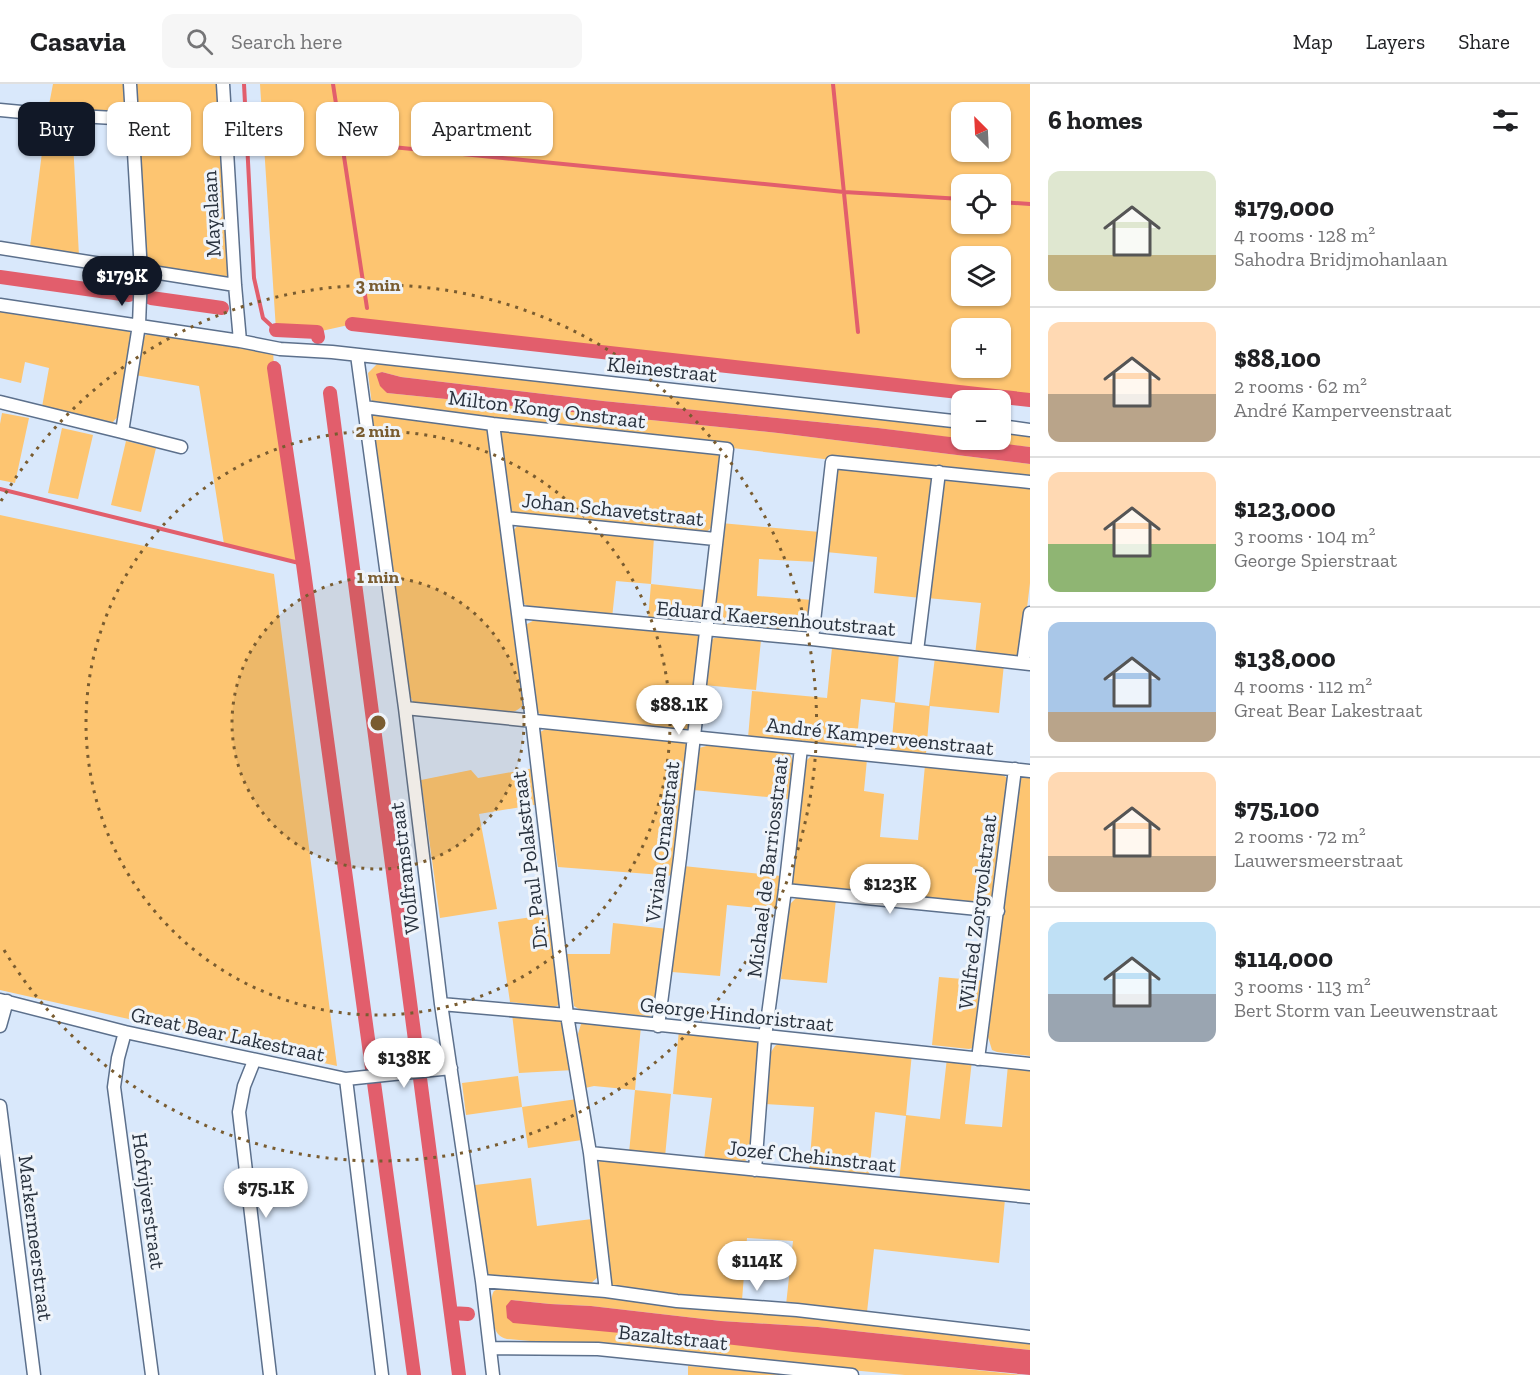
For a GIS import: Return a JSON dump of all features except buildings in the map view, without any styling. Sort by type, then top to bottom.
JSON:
[{"type":"street","points":[[130,84],[131,102]]},
{"type":"street","name":"Mayalaan","points":[[223,84],[240,340]]},
{"type":"street","points":[[0,110],[107,118]]},
{"type":"street","points":[[122,432],[139,325],[141,272],[134,156]]},
{"type":"street","points":[[0,248],[235,285]]},
{"type":"street","name":"Kleinestraat","points":[[0,305],[240,340],[280,348],[951,421]]},
{"type":"street","name":"Wolframstraat","points":[[357,356],[405,708],[441,1004],[446,1069],[482,1281],[493,1375]]},
{"type":"street","points":[[0,402],[181,447]]},
{"type":"street","name":"Milton Kong Onstraat","points":[[364,407],[493,424],[726,449]]},
{"type":"street","name":"Dr. Paul Polakstraat","points":[[493,424],[532,720],[567,1015],[590,1153],[606,1291]]},
{"type":"street","points":[[1011,427],[1030,430]]},
{"type":"street","name":"Vivian Ornastraat","points":[[658,1026],[694,738],[726,449]]},
{"type":"street","points":[[812,639],[832,462],[1030,482]]},
{"type":"street","points":[[917,651],[939,472]]},
{"type":"street","name":"Johan Schavetstraat","points":[[506,518],[716,540]]},
{"type":"street","name":"Eduard Kaersenhoutstraat","points":[[518,612],[812,639],[1027,663]]},
{"type":"street","points":[[1027,663],[1030,613]]},
{"type":"street","name":"André Kamperveenstraat","points":[[405,708],[1030,771]]},
{"type":"street","name":"Michael de Barriosstraat","points":[[755,1170],[765,1037],[801,748]]},
{"type":"street","name":"Wilfred Zorgvolstraat","points":[[978,1059],[1015,769]]},
{"type":"street","points":[[785,890],[998,911]]},
{"type":"street","points":[[0,1026],[4,1001]]},
{"type":"street","name":"Great Bear Lakestraat","points":[[4,1001],[125,1032],[346,1079],[446,1069]]},
{"type":"street","name":"George Hindoristraat","points":[[441,1004],[567,1015],[1030,1064]]},
{"type":"street","name":"Hofvijverstraat","points":[[125,1032],[114,1087],[152,1375]]},
{"type":"street","points":[[254,1061],[244,1086],[239,1112],[270,1375]]},
{"type":"street","points":[[346,1079],[382,1375]]},
{"type":"street","name":"Markermeerstraat","points":[[0,1106],[34,1375]]},
{"type":"street","name":"Jozef Chehinstraat","points":[[590,1153],[1030,1197]]},
{"type":"street","points":[[482,1281],[606,1291],[677,1301],[797,1310],[1030,1337]]},
{"type":"street","name":"Bazaltstraat","points":[[490,1348],[598,1349],[852,1375]]},
{"type":"shaded area","points":[[53,84],[125,84],[127,102],[107,102],[107,112],[95,112],[95,102],[50,102]]},
{"type":"shaded area","points":[[133,84],[216,84],[217,102],[203,102],[203,156],[221,156],[230,277],[224,280],[152,268],[147,265],[138,156],[191,156],[191,102],[134,102]]},
{"type":"shaded area","points":[[260,84],[1030,84],[1030,400],[1011,398],[1011,390],[951,391],[353,324],[317,332],[276,330],[265,156],[304,156],[304,102],[261,102]]},
{"type":"shaded area","points":[[42,156],[74,156],[79,256],[30,247]]},
{"type":"shaded area","points":[[0,308],[123,327],[130,331],[132,339],[119,415],[113,422],[107,424],[42,407],[49,368],[25,362],[21,383],[0,378]]},
{"type":"shaded area","points":[[149,333],[273,350],[303,564],[224,544],[199,386],[135,375],[143,337]]},
{"type":"shaded area","points":[[385,362],[951,426],[951,438],[878,428],[603,401],[401,377],[382,372],[377,375],[387,393],[778,433],[1030,464],[1030,480],[832,460],[372,405],[368,373],[377,364]]},
{"type":"shaded area","points":[[382,372],[401,377],[603,401],[951,437],[951,450],[1011,450],[1011,445],[1030,447],[1030,464],[778,433],[387,393],[380,386],[376,374]]},
{"type":"shaded area","points":[[372,412],[489,426],[525,697],[522,706],[516,711],[509,713],[420,705],[413,702],[409,693]]},
{"type":"shaded area","points":[[2,413],[29,418],[15,483],[0,480]]},
{"type":"shaded area","points":[[62,428],[93,435],[78,499],[48,493]]},
{"type":"shaded area","points":[[501,428],[717,452],[721,458],[713,526],[703,535],[514,516],[507,505],[497,435]]},
{"type":"shaded area","points":[[1011,432],[1030,434],[1030,447],[1011,445]]},
{"type":"shaded area","points":[[126,441],[156,448],[141,512],[111,505]]},
{"type":"shaded area","points":[[846,467],[931,477],[934,484],[921,598],[874,593],[877,557],[826,552],[837,470]]},
{"type":"shaded area","points":[[947,477],[1030,484],[1030,583],[1022,650],[1019,657],[975,655],[981,603],[927,598],[943,480]]},
{"type":"shaded area","points":[[0,515],[274,574],[337,1066],[0,990]]},
{"type":"shaded area","points":[[721,523],[820,532],[818,562],[759,559],[757,596],[813,600],[807,635],[711,624]]},
{"type":"shaded area","points":[[519,524],[654,537],[651,584],[616,581],[612,618],[530,608],[520,601],[512,532]]},
{"type":"shaded area","points":[[651,584],[705,590],[703,618],[693,624],[648,619]]},
{"type":"shaded area","points":[[540,617],[698,634],[701,639],[692,732],[545,717],[537,712],[524,630],[527,624]]},
{"type":"shaded area","points":[[714,638],[761,640],[756,690],[704,685],[709,642]]},
{"type":"shaded area","points":[[832,648],[899,653],[895,702],[929,706],[935,657],[1004,664],[999,713],[930,706],[926,754],[891,751],[895,703],[861,699],[856,748],[748,738],[752,691],[827,698]]},
{"type":"shaded area","points":[[550,727],[679,741],[687,744],[689,750],[675,876],[558,867],[538,738],[540,732]]},
{"type":"shaded area","points":[[710,745],[789,752],[793,769],[789,799],[693,790],[699,748]]},
{"type":"shaded area","points":[[817,754],[867,759],[864,791],[884,794],[880,837],[918,840],[925,765],[1000,772],[1008,779],[993,902],[989,905],[795,886],[791,881],[804,763]]},
{"type":"shaded area","points":[[534,768],[539,804],[479,814],[497,909],[440,918],[421,780],[471,770],[478,778]]},
{"type":"shaded area","points":[[1025,775],[1030,776],[1030,1056],[992,1050],[988,1037],[1017,787],[1019,780]]},
{"type":"shaded area","points":[[683,866],[781,876],[779,905],[770,909],[727,905],[720,976],[672,972]]},
{"type":"shaded area","points":[[797,897],[836,899],[827,983],[781,979],[788,906]]},
{"type":"shaded area","points":[[553,914],[564,1003],[554,1007],[510,1002],[498,922]]},
{"type":"shaded area","points":[[613,923],[668,929],[655,1015],[579,1009],[574,1006],[567,954],[610,954]]},
{"type":"shaded area","points":[[939,977],[987,981],[976,1047],[969,1049],[932,1045]]},
{"type":"shaded area","points":[[512,1014],[562,1017],[574,1070],[519,1073]]},
{"type":"shaded area","points":[[586,1021],[641,1026],[635,1090],[594,1086],[585,1088],[578,1034],[581,1024]]},
{"type":"shaded area","points":[[679,1030],[758,1041],[762,1046],[752,1151],[744,1162],[704,1160],[712,1098],[673,1094]]},
{"type":"shaded area","points":[[781,1042],[912,1053],[906,1115],[940,1119],[947,1058],[972,1060],[965,1124],[1002,1127],[1008,1065],[1030,1066],[1030,1194],[899,1182],[906,1116],[875,1112],[869,1176],[809,1171],[814,1107],[765,1104],[771,1052]]},
{"type":"shaded area","points":[[518,1076],[522,1107],[466,1115],[462,1083]]},
{"type":"shaded area","points":[[635,1090],[671,1094],[665,1157],[629,1153]]},
{"type":"shaded area","points":[[577,1099],[582,1140],[528,1148],[522,1107]]},
{"type":"shaded area","points":[[602,1158],[1005,1199],[999,1263],[874,1249],[867,1312],[786,1305],[793,1241],[747,1238],[742,1300],[701,1298],[615,1288],[609,1284],[595,1168]]},
{"type":"shaded area","points":[[531,1178],[537,1226],[592,1219],[599,1271],[598,1277],[590,1284],[493,1277],[488,1274],[475,1185]]},
{"type":"shaded area","points":[[502,1287],[1030,1340],[1030,1350],[818,1327],[721,1321],[591,1306],[511,1300],[674,1338],[1022,1375],[905,1375],[507,1339],[496,1331],[492,1313],[492,1295],[494,1291]]},
{"type":"shaded area","points":[[511,1300],[591,1306],[721,1321],[818,1327],[1030,1350],[1030,1375],[513,1323],[507,1318],[506,1306]]},
{"type":"shaded area","points":[[688,1366],[789,1375],[688,1375]]},
{"type":"waterway","points":[[244,84],[254,278],[263,318],[276,330]]},
{"type":"waterway","points":[[333,84],[367,308]]},
{"type":"waterway","points":[[833,84],[858,332]]},
{"type":"waterway","points":[[399,148],[844,192],[951,198]]},
{"type":"waterway","points":[[1011,203],[1030,204]]},
{"type":"waterway","points":[[0,277],[129,295]]},
{"type":"waterway","points":[[151,298],[222,308]]},
{"type":"waterway","points":[[352,324],[1030,400]]},
{"type":"waterway","points":[[276,330],[317,332],[318,337]]},
{"type":"waterway","points":[[274,368],[414,1375]]},
{"type":"waterway","points":[[330,393],[459,1375]]},
{"type":"waterway","points":[[0,489],[303,564]]},
{"type":"waterway","points":[[451,1313],[468,1314]]}]
